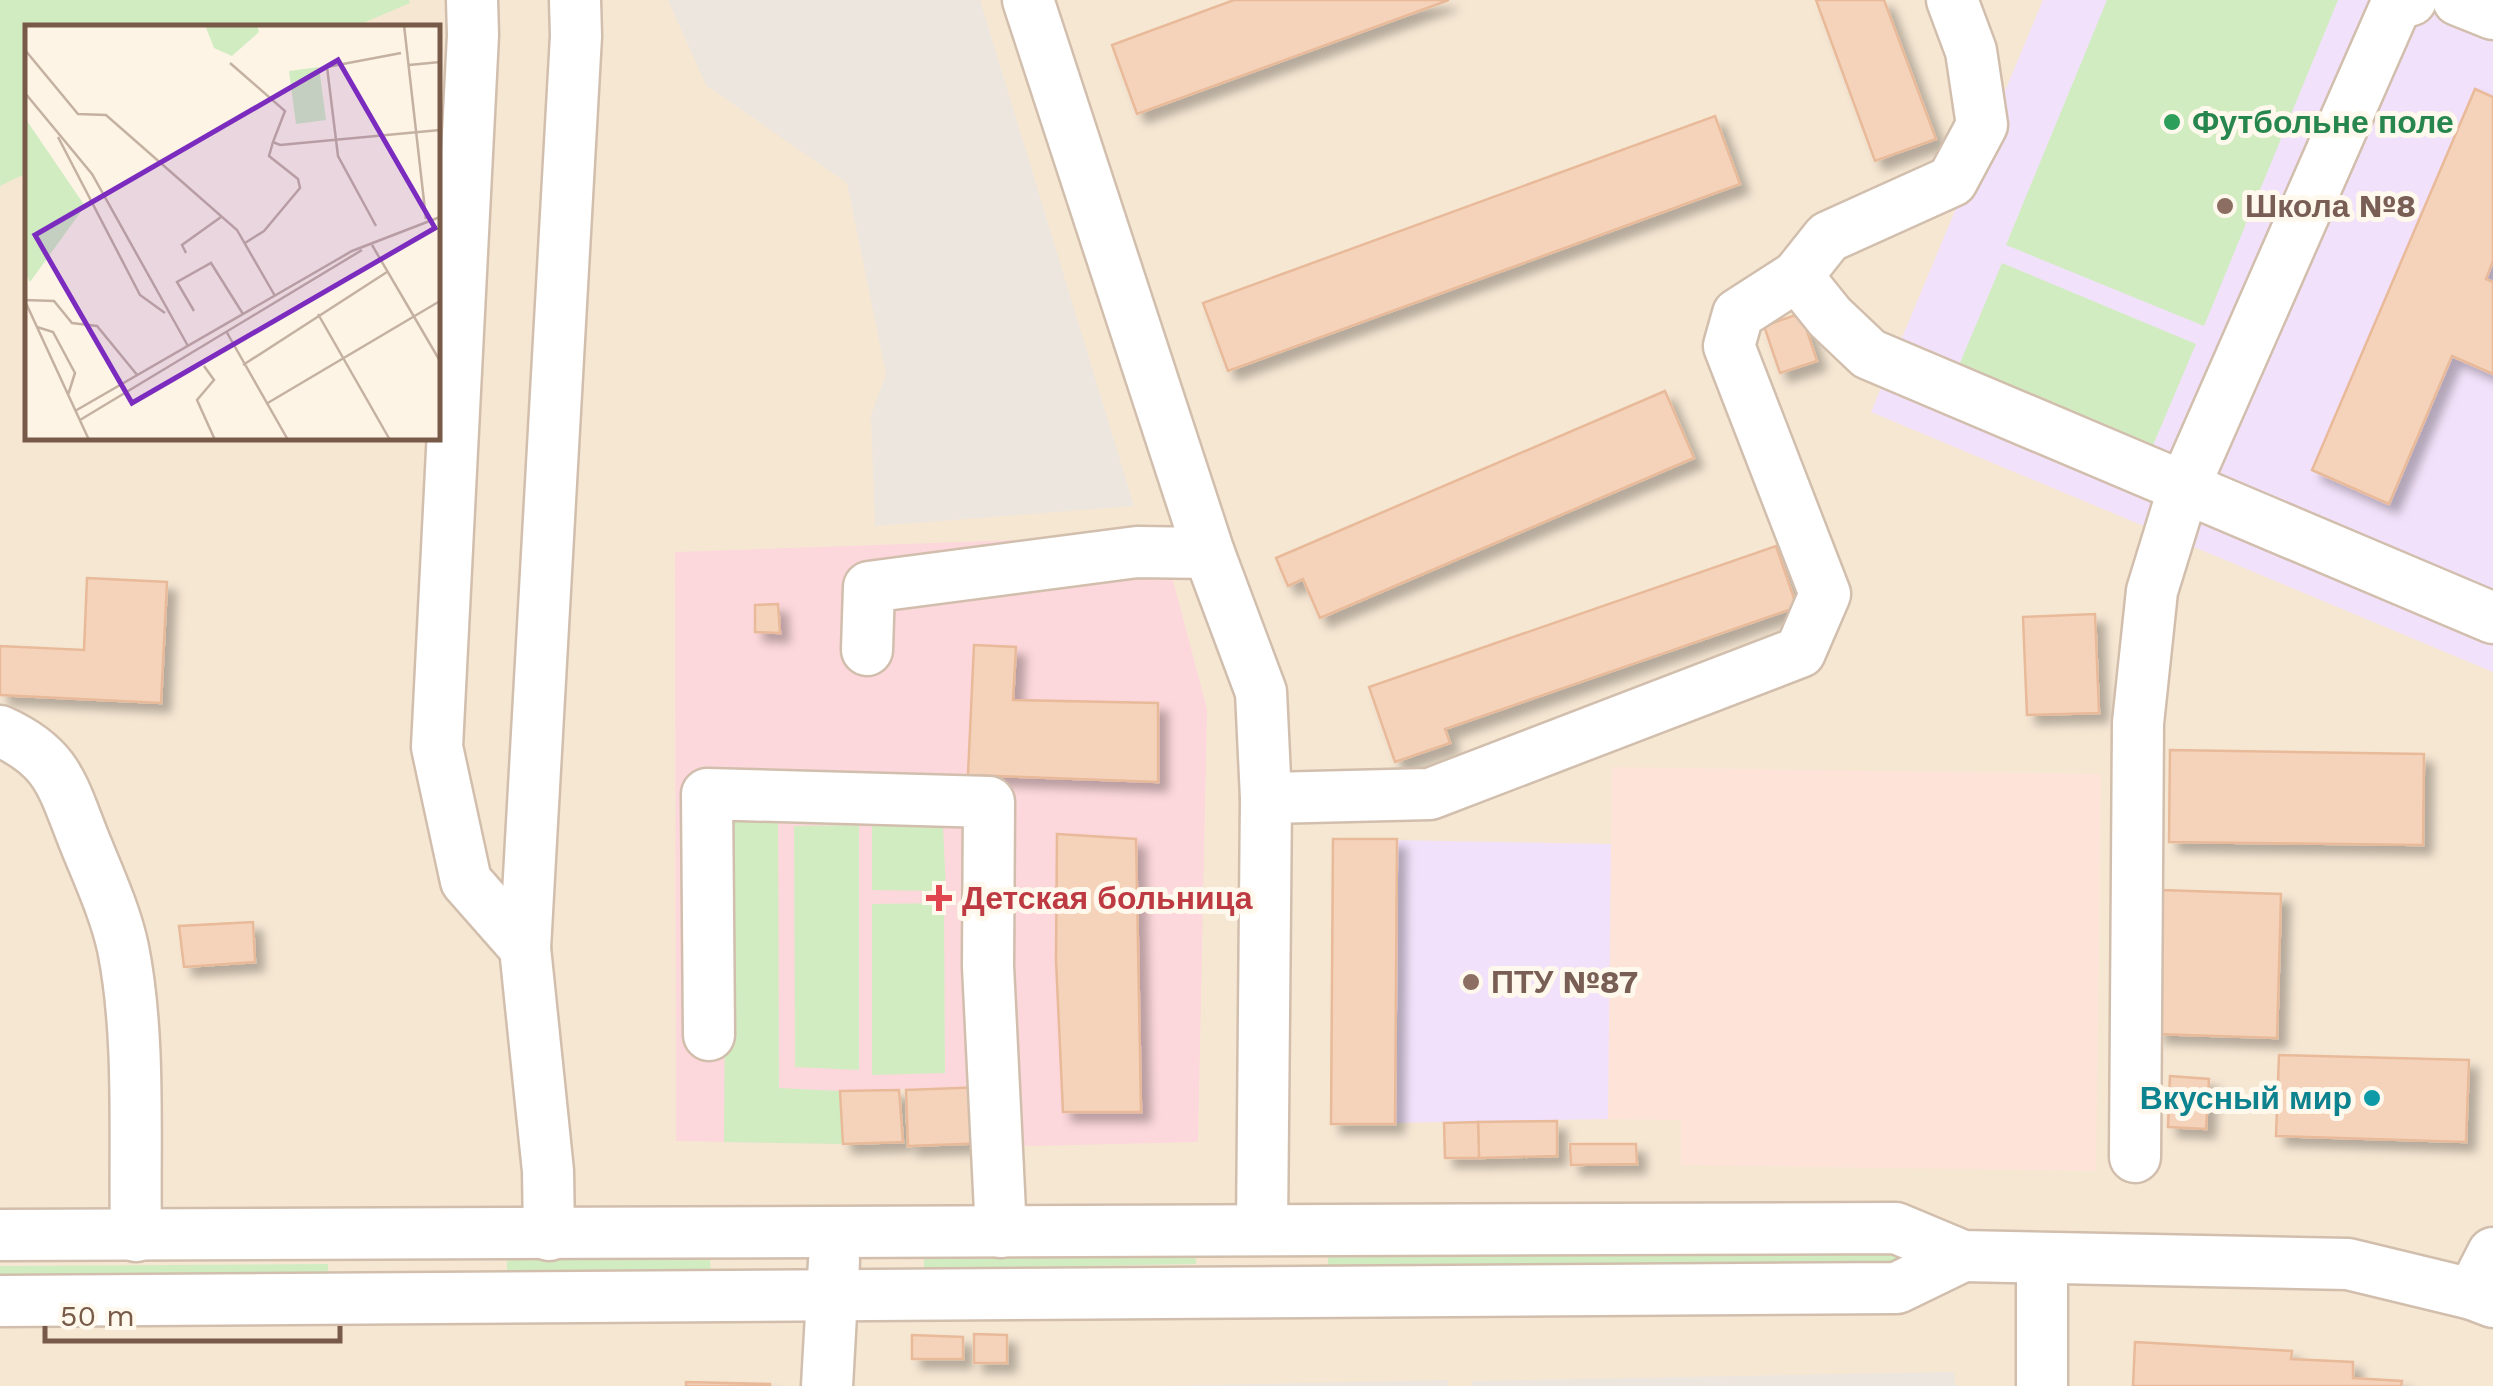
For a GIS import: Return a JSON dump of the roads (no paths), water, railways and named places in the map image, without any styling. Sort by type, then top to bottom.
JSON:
[{"type":"street","points":[[472,0],[474,35],[437,747],[466,880],[524,948]]},
{"type":"street","points":[[549,1235],[548,1172],[524,948],[575,56],[575,0]]},
{"type":"street","points":[[1028,0],[1209,553],[1261,692],[1266,798],[1262,1229]]},
{"type":"street","points":[[1266,798],[1430,794],[1800,652],[1825,594],[1729,346],[1738,314],[1797,276],[1828,238],[1952,181],[1982,126],[1971,51],[1952,0]]},
{"type":"street","points":[[2135,1157],[2138,723],[2152,591],[2184,487],[2396,5],[2411,0]]},
{"type":"street","points":[[2458,0],[2493,14]]},
{"type":"street","points":[[1797,276],[1868,354],[2493,618]]},
{"type":"street","points":[[867,650],[869,587],[1137,552],[1209,553]]},
{"type":"street","points":[[0,731],[28,744],[46,760],[61,783],[122,946],[132,1017],[136,1236]]},
{"type":"street","points":[[709,1035],[708,794],[989,802],[988,966],[1002,1232]]},
{"type":"street","points":[[0,1236],[1896,1228],[1963,1256],[2348,1264],[2486,1283]]},
{"type":"street","points":[[827,1386],[835,1234]]},
{"type":"street","points":[[0,1301],[1896,1288],[1963,1256]]},
{"type":"street","points":[[2042,1260],[2042,1386]]},
{"type":"place","name":"Футбольне поле","points":[[2172,122]]},
{"type":"place","name":"Школа №8","points":[[2225,206]]},
{"type":"place","name":"Детская больница","points":[[939,898]]},
{"type":"place","name":"ПТУ №87","points":[[1471,982]]},
{"type":"place","name":"Вкусный мир","points":[[2372,1098]]}]
